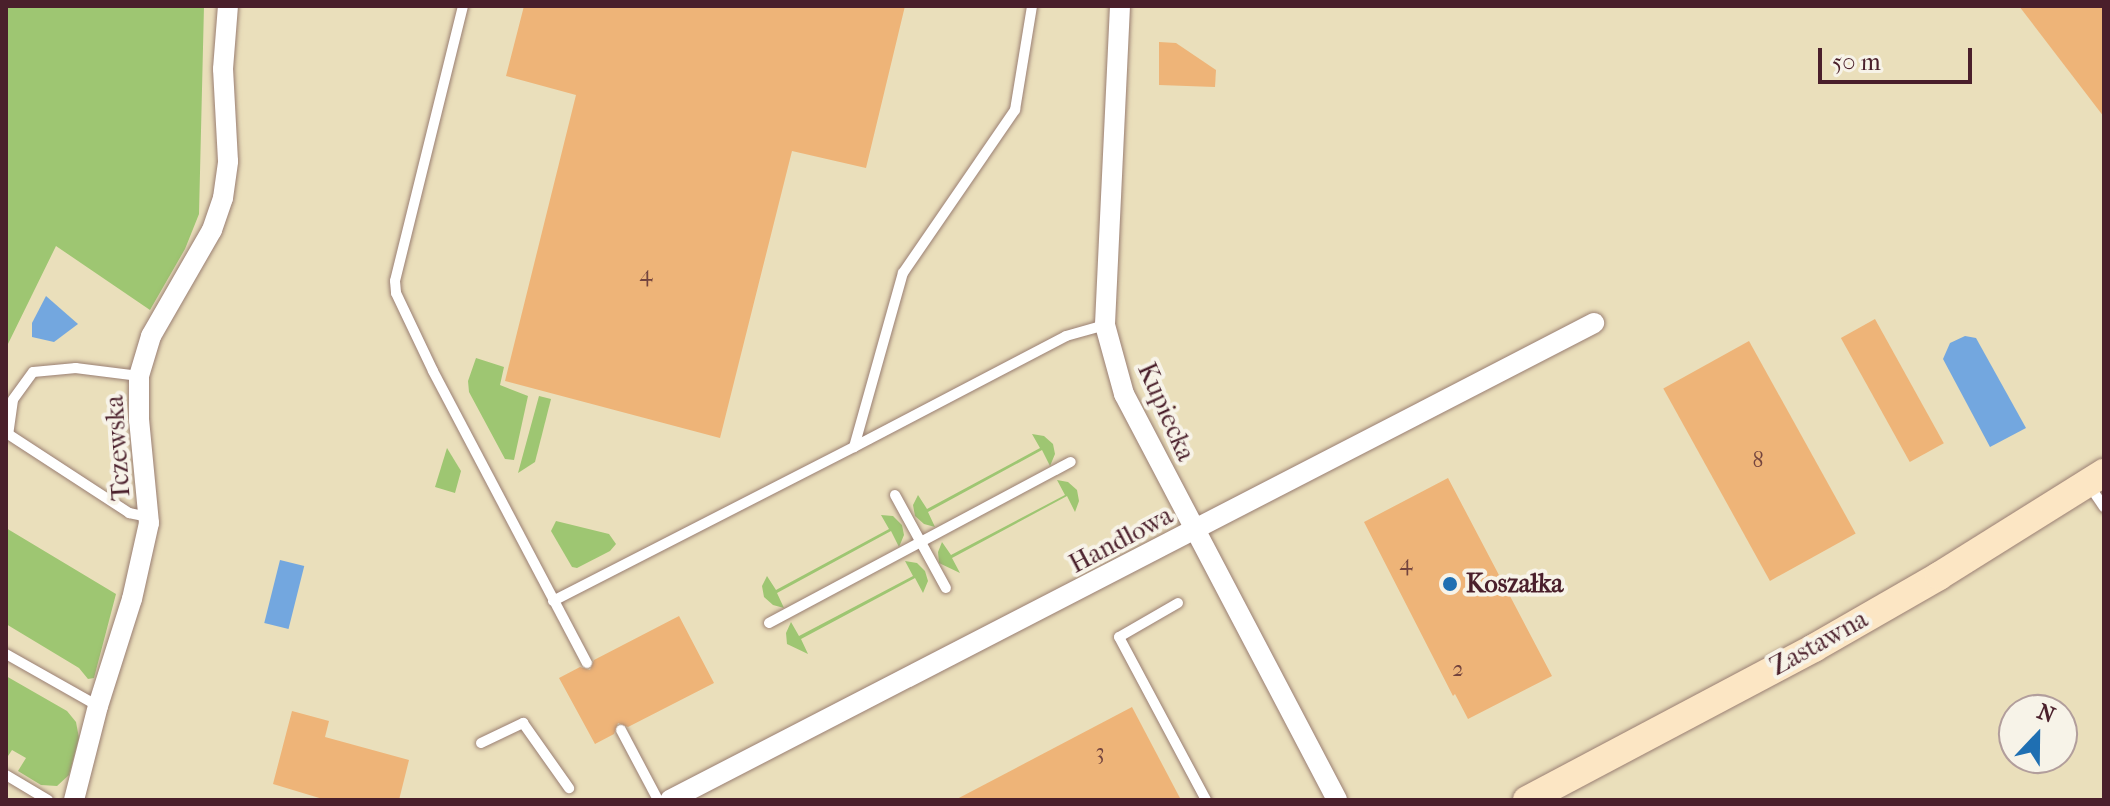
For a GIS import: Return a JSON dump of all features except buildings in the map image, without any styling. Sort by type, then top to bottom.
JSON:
[{"type":"main road","name":"Zastawna","points":[[1527,800],[1814,648],[2096,478]]},
{"type":"street","name":"Tczewska","points":[[74,800],[98,706],[132,599],[148,517],[139,420],[139,376],[151,336],[212,230],[223,198],[228,161],[223,69],[228,6]]},
{"type":"street","name":"Kupiecka","points":[[1120,6],[1105,325],[1124,394],[1337,800]]},
{"type":"street","name":"Handlowa","points":[[670,800],[1594,323]]},
{"type":"lane","points":[[463,6],[395,281],[396,293],[587,663]]},
{"type":"lane","points":[[854,447],[903,273],[1015,110],[1032,6]]},
{"type":"lane","points":[[553,601],[1066,336],[1105,325]]},
{"type":"lane","points":[[139,376],[76,368],[33,372],[13,400],[8,434],[129,513],[148,517]]},
{"type":"lane","points":[[769,623],[1071,462]]},
{"type":"lane","points":[[2096,478],[2104,507]]},
{"type":"lane","points":[[895,495],[946,588]]},
{"type":"lane","points":[[1178,603],[1119,637],[1206,800]]},
{"type":"lane","points":[[6,654],[98,706]]},
{"type":"lane","points":[[481,743],[523,723],[569,788]]},
{"type":"lane","points":[[621,730],[658,800]]},
{"type":"lane","points":[[6,775],[48,800]]},
{"type":"green space","points":[[6,6],[204,6],[199,214],[185,249],[150,310],[56,246],[6,348]]},
{"type":"green space","points":[[476,358],[504,367],[500,385],[528,396],[514,460],[505,459],[469,392],[468,381]]},
{"type":"green space","points":[[539,396],[551,399],[535,462],[518,473]]},
{"type":"green space","points":[[1032,434],[1044,436],[1053,444],[1055,454],[1050,466],[1042,450],[928,512],[935,527],[924,524],[915,516],[913,505],[918,495],[927,509],[1040,448]]},
{"type":"green space","points":[[447,448],[461,471],[455,493],[435,487]]},
{"type":"green space","points":[[1057,480],[1068,482],[1077,490],[1079,501],[1075,512],[1067,496],[952,558],[960,573],[939,563],[938,552],[942,542],[951,555],[1065,495]]},
{"type":"green space","points":[[881,515],[893,516],[902,525],[904,535],[899,547],[891,531],[777,593],[784,608],[773,605],[764,597],[762,586],[767,576],[776,590],[889,529]]},
{"type":"green space","points":[[556,521],[609,534],[616,544],[610,551],[577,568],[572,567],[551,531]]},
{"type":"green space","points":[[6,528],[116,594],[94,678],[88,679],[79,668],[6,624]]},
{"type":"green space","points":[[905,561],[917,563],[925,571],[928,581],[923,593],[915,578],[801,639],[808,654],[787,644],[786,633],[791,622],[799,636],[913,576]]},
{"type":"green space","points":[[6,676],[67,711],[76,722],[79,738],[69,775],[57,786],[41,785],[18,771],[26,758],[12,750],[6,759]]},
{"type":"water","points":[[46,296],[78,324],[54,342],[32,337],[32,323]]},
{"type":"water","points":[[1965,336],[1976,338],[2026,428],[1990,447],[1943,359],[1950,343]]},
{"type":"water","points":[[280,560],[304,566],[289,629],[264,623]]},
{"type":"place","name":"Koszałka","points":[[1450,584]]}]
